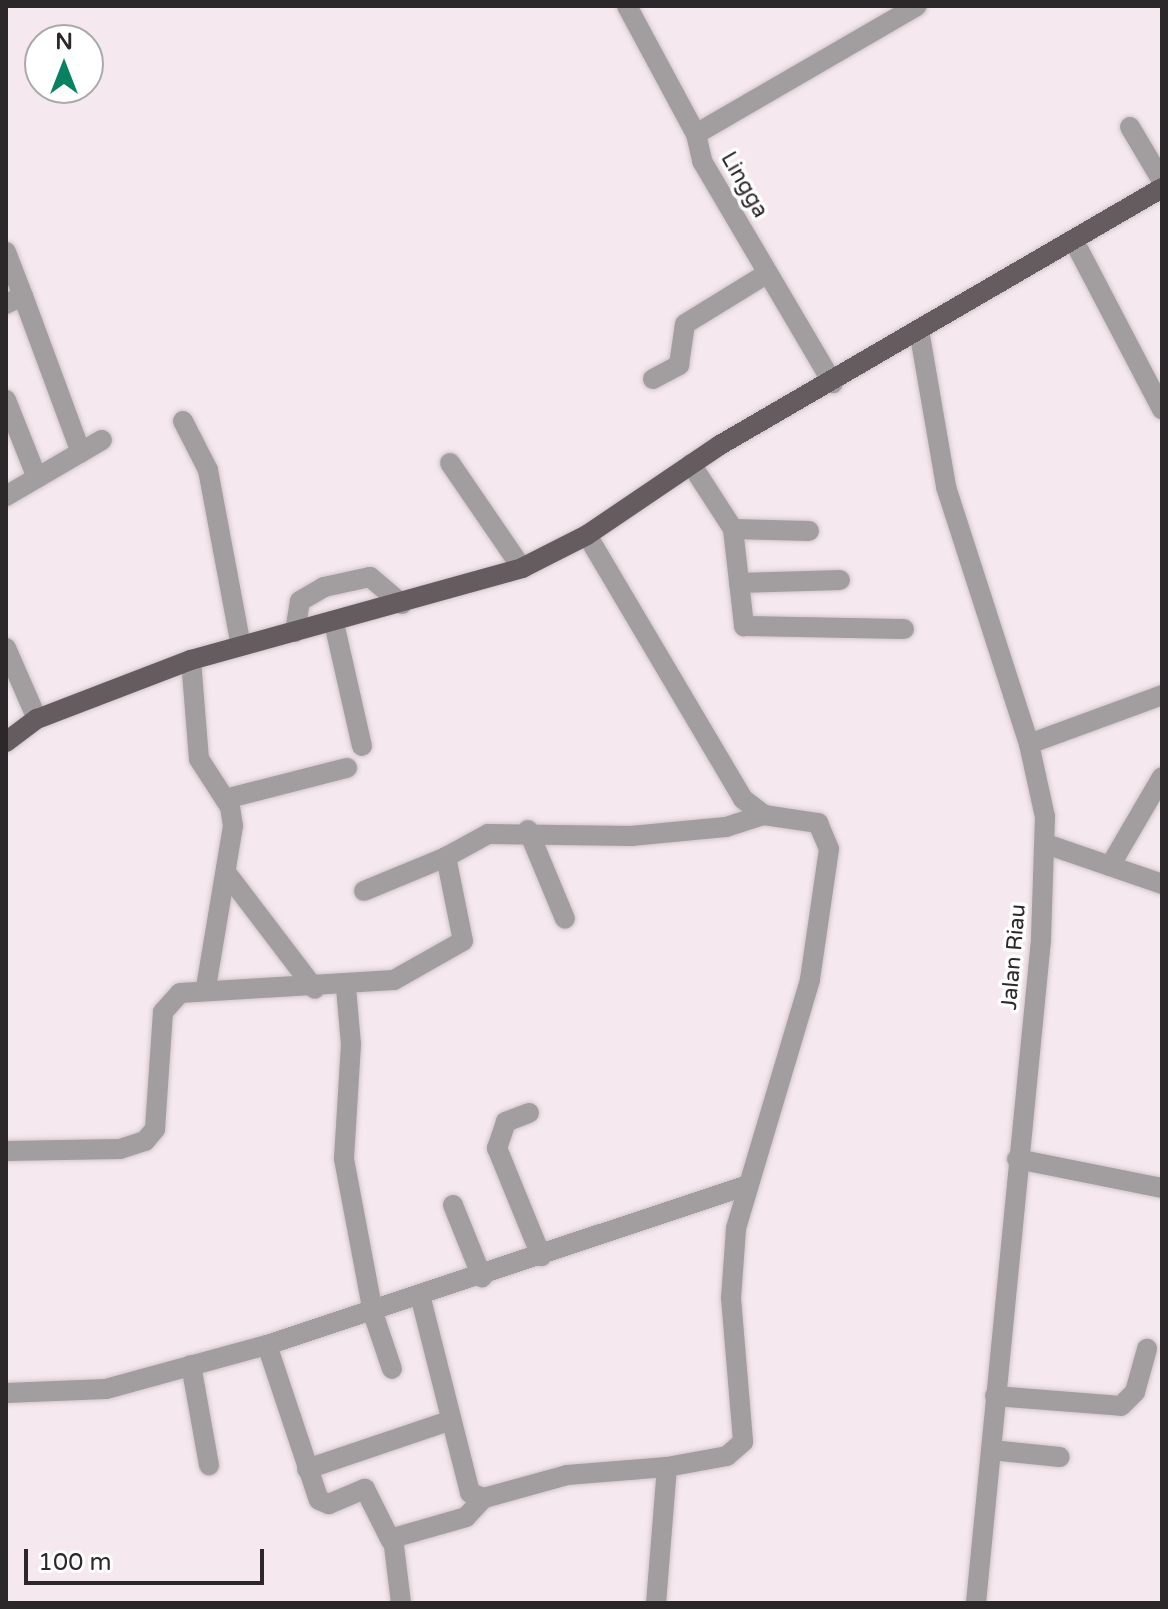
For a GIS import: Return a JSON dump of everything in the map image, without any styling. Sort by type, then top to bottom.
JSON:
[{"type":"main road","points":[[6,742],[37,719],[191,660],[334,623],[522,568],[587,535],[691,464],[1162,188]]},
{"type":"street","points":[[696,134],[889,13],[917,6]]},
{"type":"street","name":"Lingga","points":[[633,8],[696,134],[702,161],[833,383]]},
{"type":"street","points":[[1130,127],[1162,181]]},
{"type":"street","points":[[1074,241],[1162,409]]},
{"type":"street","points":[[6,252],[15,300],[81,453]]},
{"type":"street","points":[[653,379],[679,365],[685,324],[768,273]]},
{"type":"street","name":"Jalan Riau","points":[[919,330],[960,541],[1029,744],[1046,844],[976,1603]]},
{"type":"street","points":[[6,400],[37,478]]},
{"type":"street","points":[[183,421],[208,470],[241,646]]},
{"type":"street","points":[[6,496],[102,440]]},
{"type":"street","points":[[450,463],[522,568]]},
{"type":"street","points":[[691,464],[733,529],[740,619],[747,627],[904,629]]},
{"type":"street","points":[[733,529],[809,531]]},
{"type":"street","points":[[587,535],[738,790],[764,815]]},
{"type":"street","points":[[295,632],[296,611],[309,591],[370,577],[402,604]]},
{"type":"street","points":[[739,583],[840,580]]},
{"type":"street","points":[[334,623],[362,746]]},
{"type":"street","points":[[6,648],[37,719]]},
{"type":"street","points":[[191,660],[197,751],[225,799],[233,838],[206,988]]},
{"type":"street","points":[[1029,744],[1162,695]]},
{"type":"street","points":[[225,799],[347,768]]},
{"type":"street","points":[[1110,866],[1162,777]]},
{"type":"street","points":[[364,891],[446,857],[488,834],[528,830],[631,836],[726,827],[764,815],[818,823],[829,849],[804,1006],[778,1107],[745,1186],[731,1298],[743,1442],[727,1456],[667,1467],[567,1475],[484,1498],[466,1517],[391,1541]]},
{"type":"street","points":[[528,830],[565,919]]},
{"type":"street","points":[[1046,844],[1162,884]]},
{"type":"street","points":[[6,1151],[120,1149],[145,1141],[155,1129],[163,1012],[175,996],[206,988],[346,988],[404,978],[464,940],[446,857]]},
{"type":"street","points":[[228,875],[315,989]]},
{"type":"street","points":[[346,988],[351,1044],[344,1159],[373,1313],[392,1369]]},
{"type":"street","points":[[529,1113],[506,1122],[497,1148],[541,1256]]},
{"type":"street","points":[[1017,1159],[1162,1188]]},
{"type":"street","points":[[6,1393],[106,1389],[267,1345],[421,1299],[745,1186]]},
{"type":"street","points":[[453,1205],[482,1277]]},
{"type":"street","points":[[421,1299],[446,1422],[465,1486],[484,1498]]},
{"type":"street","points":[[267,1345],[307,1469],[322,1504],[365,1489],[391,1541],[401,1603]]},
{"type":"street","points":[[995,1396],[1121,1406],[1135,1392],[1147,1349]]},
{"type":"street","points":[[191,1365],[209,1465]]},
{"type":"street","points":[[307,1469],[446,1422]]},
{"type":"street","points":[[991,1450],[1060,1457]]},
{"type":"street","points":[[656,1603],[667,1467]]}]
